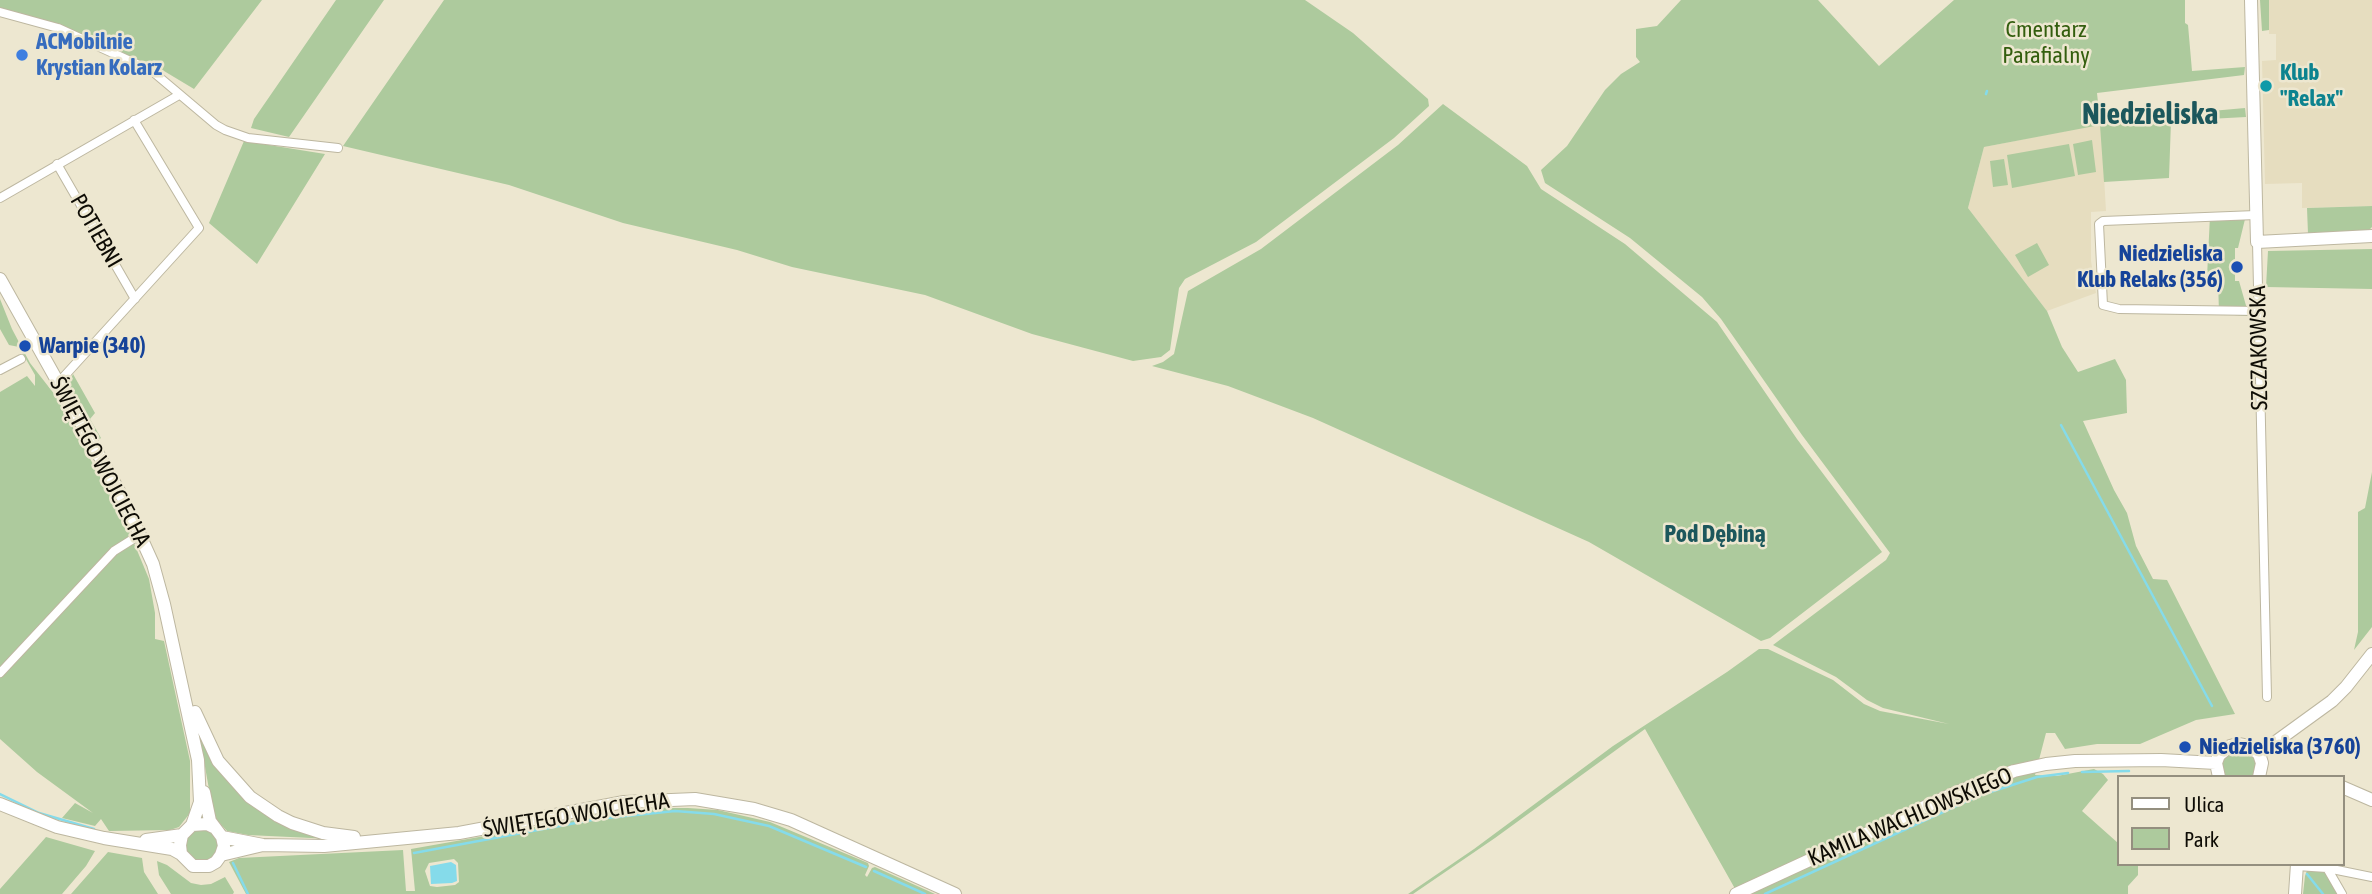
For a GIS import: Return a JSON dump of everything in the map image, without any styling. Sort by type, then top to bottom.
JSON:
[{"type":"street","name":"SZCZAKOWSKA","points":[[2251,0],[2267,697]]},
{"type":"street","points":[[0,12],[58,28],[97,48],[143,66],[161,77],[215,125],[248,138],[338,148]]},
{"type":"street","points":[[0,198],[179,95]]},
{"type":"street","points":[[58,383],[199,228],[134,120]]},
{"type":"street","name":"POTIEBNI","points":[[57,164],[135,299]]},
{"type":"street","points":[[2256,215],[2104,221],[2099,224],[2103,305],[2119,309],[2258,311]]},
{"type":"street","points":[[2257,242],[2372,236]]},
{"type":"street","name":"ŚWIĘTEGO WOJCIECHA","points":[[0,279],[141,534],[153,564],[183,687],[207,813],[217,832],[263,845]]},
{"type":"street","points":[[0,370],[21,359]]},
{"type":"street","points":[[0,673],[114,551],[141,534]]},
{"type":"street","points":[[2259,754],[2332,701],[2372,654]]},
{"type":"street","points":[[183,687],[218,761],[250,797],[278,816],[308,829],[373,841]]},
{"type":"street","points":[[2219,775],[2216,763],[2223,751],[2234,745],[2246,745],[2259,754],[2262,775]]},
{"type":"street","name":"KAMILA WACHLOWSKIEGO","points":[[1736,894],[1957,792],[2014,771],[2075,761],[2161,760],[2216,763]]},
{"type":"street","name":"ŚWIĘTEGO WOJCIECHA","points":[[192,825],[200,803],[200,779]]},
{"type":"street","points":[[2344,788],[2372,800]]},
{"type":"street","name":"ŚWIĘTEGO WOJCIECHA","points":[[221,855],[263,845],[324,846],[459,833],[624,802],[695,799],[734,804],[790,820],[955,894]]},
{"type":"street","points":[[0,804],[57,827],[172,849],[186,861],[201,868],[209,866],[221,855],[224,846],[217,832],[206,824],[192,825],[182,835],[181,854]]},
{"type":"street","points":[[135,842],[182,835]]},
{"type":"street","points":[[2295,894],[2296,866]]},
{"type":"street","points":[[2306,866],[2372,877]]},
{"type":"street","points":[[2327,868],[2342,894]]},
{"type":"shaded area","points":[[2269,0],[2372,0],[2372,206],[2302,208],[2302,183],[2265,184],[2262,61],[2276,60],[2276,34],[2269,34]]},
{"type":"shaded area","points":[[2101,124],[2106,211],[2091,212],[2091,261],[2096,293],[2047,311],[1968,208],[1984,147]]},
{"type":"green space","points":[[0,0],[262,0],[194,89],[149,62],[137,61],[59,25],[0,8]]},
{"type":"green space","points":[[336,0],[384,0],[289,137],[251,128],[254,119]]},
{"type":"green space","points":[[444,0],[1305,0],[1353,33],[1428,99],[1429,106],[1394,138],[1256,242],[1185,279],[1179,288],[1170,350],[1161,357],[1133,361],[1032,334],[925,295],[792,267],[737,250],[623,223],[509,185],[343,146]]},
{"type":"green space","name":"Cmentarz Parafialny","points":[[1681,0],[1818,0],[1879,66],[1954,0],[2185,0],[2185,23],[2188,25],[2192,71],[2245,67],[2244,75],[2097,93],[2100,121],[2245,108],[2246,117],[2171,121],[2169,178],[2104,182],[2100,125],[1984,147],[1968,208],[2047,311],[2062,347],[2078,372],[2115,359],[2126,380],[2127,413],[2083,421],[2127,513],[2136,546],[2153,579],[2167,580],[2235,714],[2196,720],[2140,744],[2097,744],[2065,749],[2055,733],[2046,733],[2035,775],[2057,776],[2094,769],[2108,780],[2082,811],[2116,841],[2116,866],[2138,866],[2138,875],[2128,886],[2128,894],[1738,894],[1645,729],[1495,838],[1413,894],[1408,894],[1474,849],[1613,746],[1759,649],[1768,649],[1833,680],[1864,704],[1880,711],[1949,724],[1883,708],[1867,700],[1836,677],[1773,645],[1886,560],[1890,553],[1802,435],[1721,319],[1702,297],[1630,238],[1545,183],[1541,170],[1567,146],[1605,90],[1621,74],[1640,62],[1636,57],[1636,29],[1657,26]]},
{"type":"green space","points":[[2260,0],[2269,0],[2269,30],[2262,31]]},
{"type":"green space","points":[[1443,104],[1527,166],[1541,189],[1625,244],[1717,322],[1797,439],[1882,552],[1770,638],[1761,641],[1589,542],[1313,418],[1228,386],[1152,366],[1174,354],[1188,291],[1261,249],[1398,145]]},
{"type":"green space","points":[[2092,140],[2096,172],[2078,175],[2073,144]]},
{"type":"green space","points":[[244,141],[325,154],[257,264],[209,223]]},
{"type":"green space","points":[[2069,144],[2075,176],[2012,188],[2007,155]]},
{"type":"green space","points":[[2004,159],[2008,185],[1993,187],[1990,161]]},
{"type":"green space","points":[[2372,206],[2372,227],[2369,230],[2308,234],[2307,208]]},
{"type":"green space","points":[[2246,215],[2238,248],[2235,248],[2235,281],[2239,281],[2249,316],[2219,314],[2218,277],[2207,277],[2210,216]]},
{"type":"green space","points":[[2037,243],[2049,265],[2028,277],[2015,255]]},
{"type":"green space","points":[[2372,249],[2372,289],[2266,287],[2268,251]]},
{"type":"green space","points":[[0,299],[30,363],[55,395],[126,524],[149,579],[155,613],[155,639],[164,641],[190,761],[190,813],[179,827],[170,830],[109,831],[101,819],[95,826],[62,818],[75,803],[93,813],[37,772],[0,739],[0,392],[27,376],[35,386],[35,375],[19,347],[9,345],[0,329]]},
{"type":"green space","points":[[73,374],[95,413],[90,419],[101,438],[97,441],[67,388]]},
{"type":"green space","points":[[2372,472],[2372,627],[2354,650],[2358,632],[2358,512],[2365,508]]},
{"type":"green space","points":[[200,739],[215,766],[248,802],[332,839],[248,835],[227,831],[214,817]]},
{"type":"green space","points":[[2240,747],[2256,758],[2255,775],[2222,775],[2220,761],[2223,755]]},
{"type":"green space","points":[[653,808],[688,808],[718,810],[770,822],[868,863],[865,875],[867,877],[875,867],[935,894],[246,894],[229,862],[239,858],[403,850],[406,891],[415,891],[411,849]],"holes":[[[454,859],[458,863],[459,882],[455,885],[430,886],[425,871],[429,863]]]},
{"type":"green space","points":[[204,826],[221,842],[211,862],[186,858],[185,833]]},
{"type":"green space","points":[[46,837],[95,851],[62,894],[0,894],[0,889]]},
{"type":"green space","points":[[108,852],[142,858],[144,872],[158,894],[71,894]]},
{"type":"green space","points":[[157,861],[191,883],[211,884],[225,877],[234,892],[171,894],[159,875]]},
{"type":"green space","points":[[2309,866],[2323,866],[2339,894],[2303,894]]},
{"type":"water","points":[[451,862],[456,865],[457,881],[431,884],[430,866]]},
{"type":"waterway","points":[[2061,425],[2212,706]]},
{"type":"waterway","points":[[2082,772],[2129,771]]},
{"type":"waterway","points":[[1765,894],[1978,796],[2037,777],[2068,773]]},
{"type":"waterway","points":[[0,794],[39,813],[94,829]]},
{"type":"waterway","points":[[414,853],[597,819],[675,811],[714,814],[769,826],[866,867]]},
{"type":"waterway","points":[[233,863],[248,894]]},
{"type":"waterway","points":[[874,871],[925,894]]},
{"type":"waterway","points":[[2307,874],[2323,894]]},
{"type":"place","name":"ACMobilnie Krystian Kolarz","points":[[22,55]]},
{"type":"place","name":"Klub \"Relax\"","points":[[2266,86]]},
{"type":"place","name":"Niedzieliska Klub Relaks (356)","points":[[2237,267]]},
{"type":"place","name":"Warpie (340)","points":[[25,346]]},
{"type":"place","name":"Niedzieliska (3760)","points":[[2185,747]]},
{"type":"district","name":"Niedzieliska","points":[[2150,115]]},
{"type":"district","name":"Pod Dębiną","points":[[1715,534]]}]
